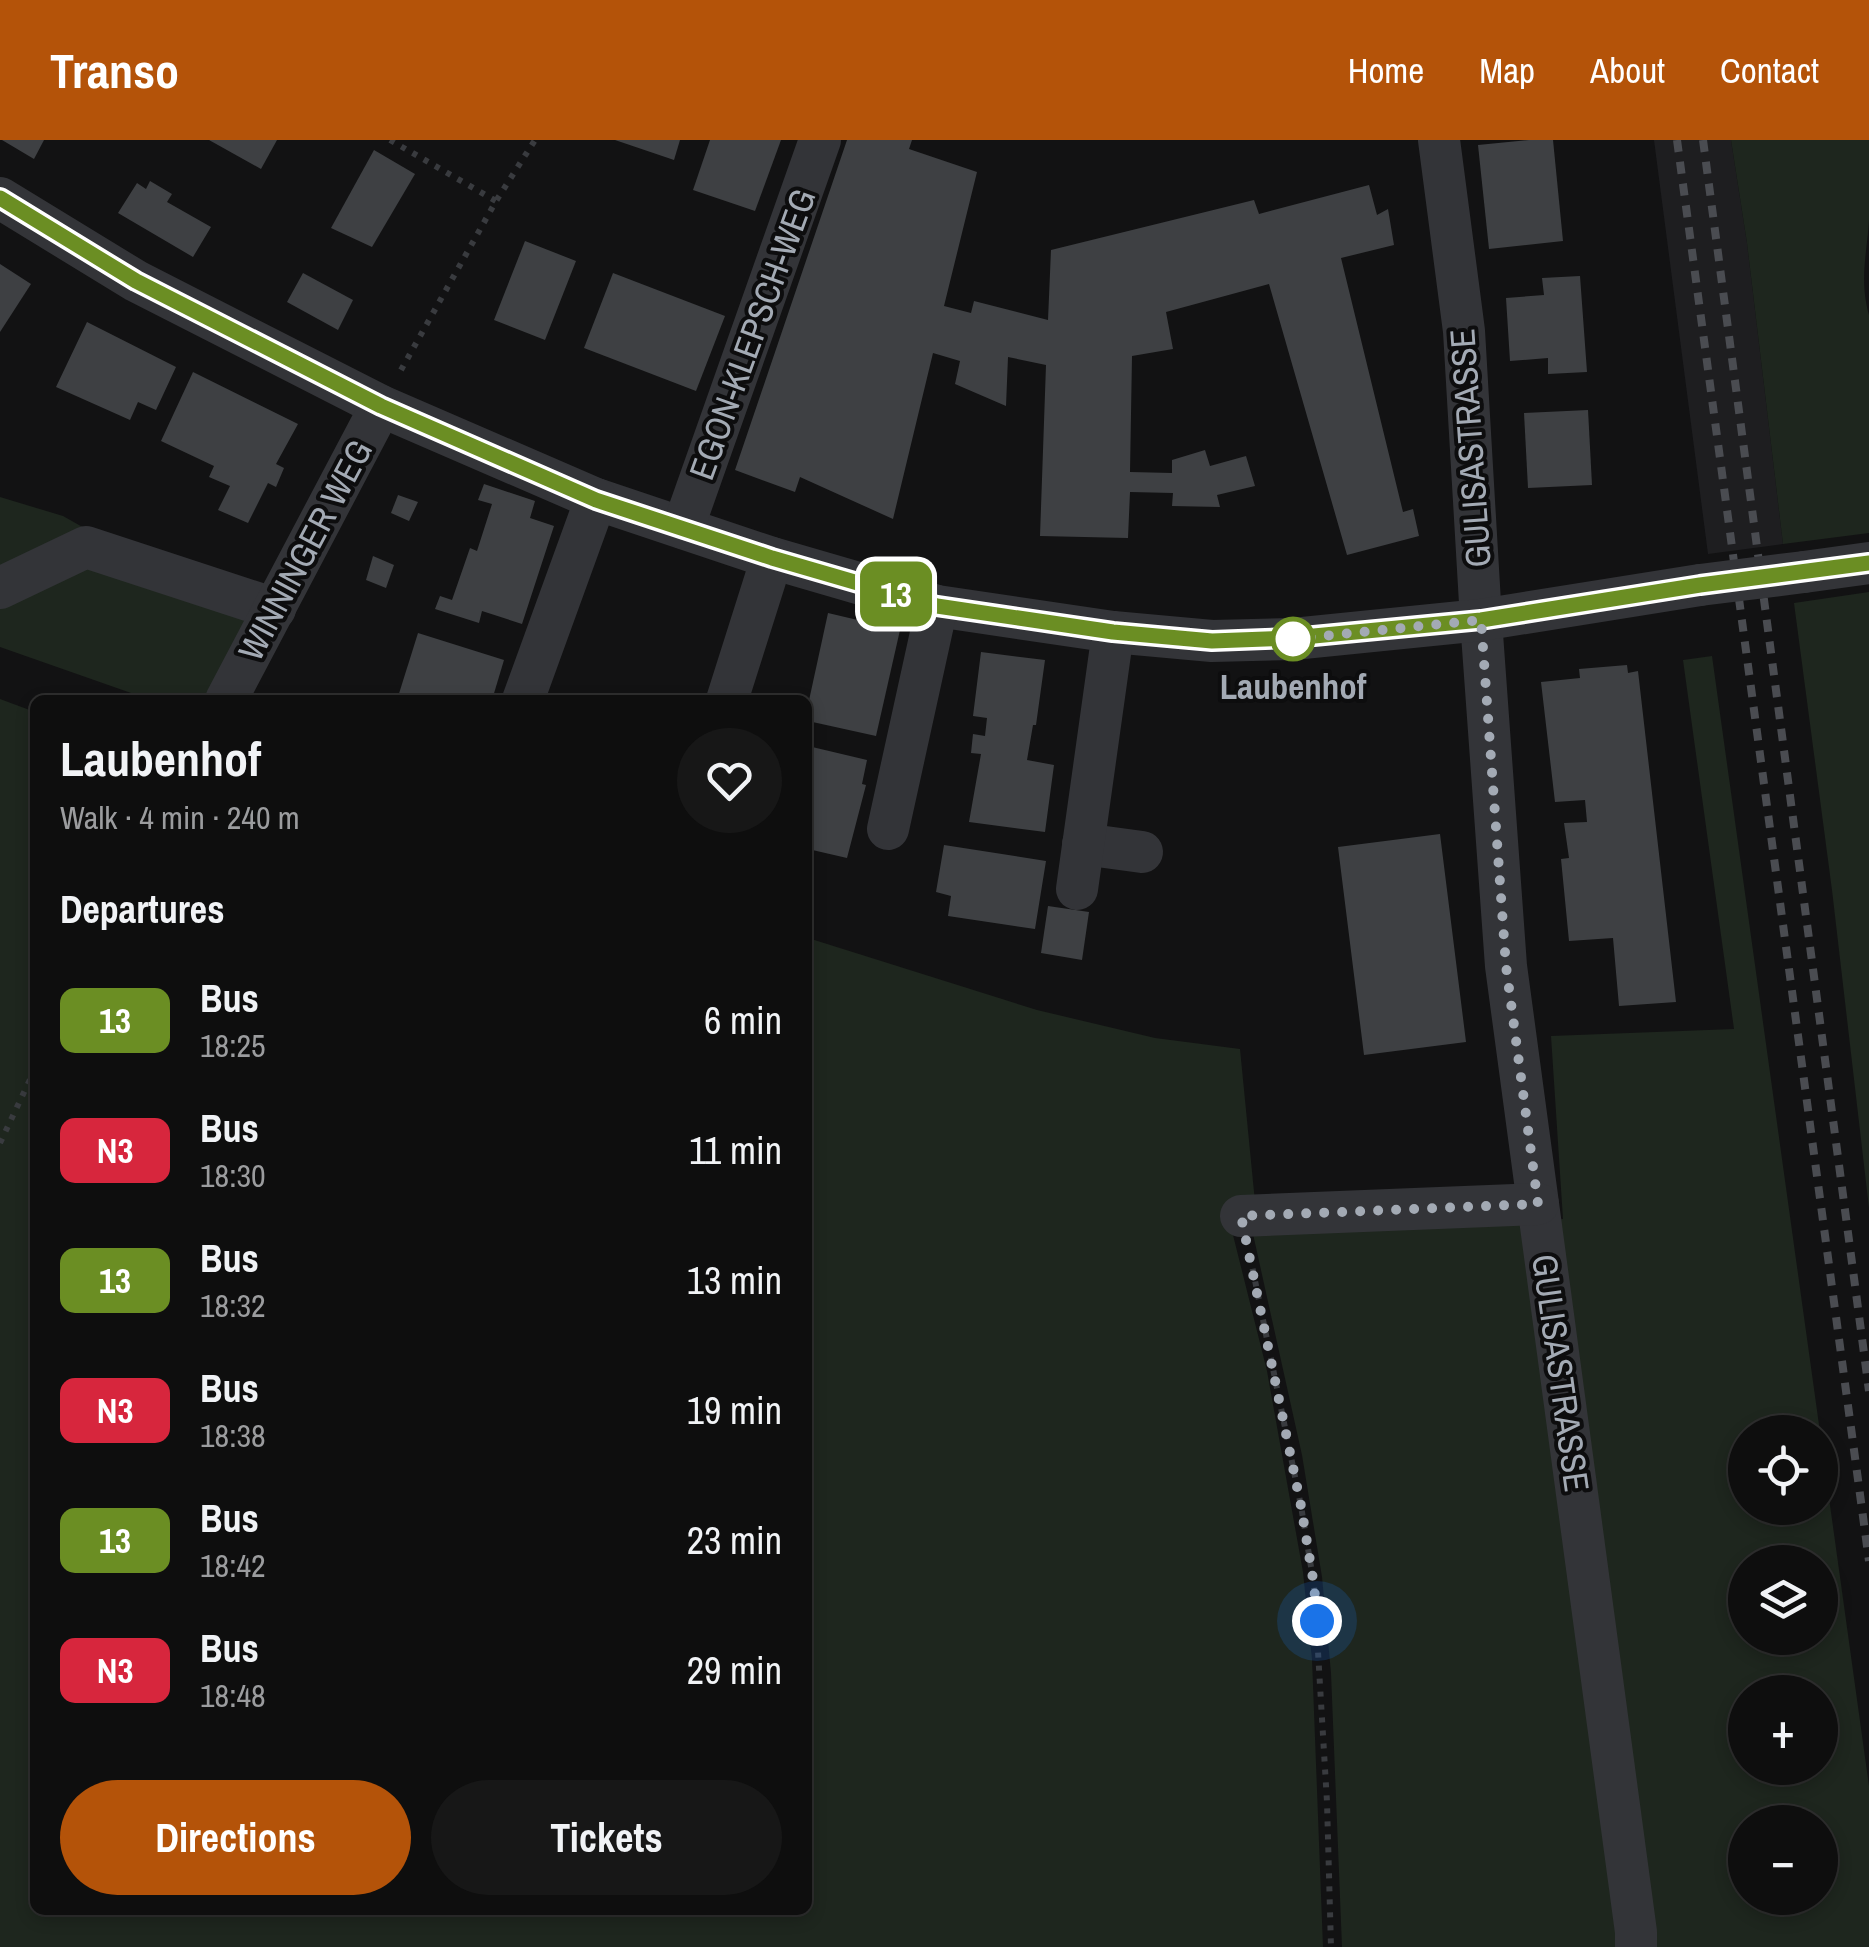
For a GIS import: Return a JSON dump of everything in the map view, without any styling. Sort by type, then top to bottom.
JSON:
[{"type":"street","name":"EGON-KLEPSCH-WEG","points":[[683,528],[820,140]]},
{"type":"street","name":"GULISASTRASSE","points":[[1438,140],[1464,332],[1506,966],[1636,1947]]},
{"type":"street","points":[[0,198],[136,281],[381,406],[596,500],[772,558],[937,606],[1113,632],[1212,641],[1277,639],[1481,620],[1869,563]]},
{"type":"street","name":"WINNINGER WEG","points":[[229,695],[381,406]]},
{"type":"street","points":[[525,695],[596,500]]},
{"type":"street","points":[[0,588],[86,547],[275,608]]},
{"type":"street","points":[[729,695],[772,558]]},
{"type":"street","points":[[888,829],[937,606]]},
{"type":"street","points":[[1077,889],[1113,632]]},
{"type":"street","points":[[1083,844],[1142,852]]},
{"type":"street","points":[[1241,1216],[1538,1204]]},
{"type":"path","points":[[390,140],[496,201]]},
{"type":"path","name":"WINNINGER WEG","points":[[381,406],[496,201],[535,140]]},
{"type":"path","points":[[0,1143],[30,1080]]},
{"type":"path","points":[[1241,1216],[1314,1585],[1331,1947]]},
{"type":"shaded area","points":[[1654,140],[1731,140],[1783,544],[1708,554]]},
{"type":"shaded area","points":[[1731,140],[1869,140],[1864,278],[1869,315],[1869,533],[1783,544]]},
{"type":"shaded area","points":[[0,497],[63,516],[86,529],[0,568]]},
{"type":"shaded area","points":[[84,561],[247,619],[214,695],[137,695],[0,647],[0,601]]},
{"type":"shaded area","points":[[1869,592],[1869,1208],[1794,603]]},
{"type":"shaded area","points":[[1712,656],[1818,1415],[1728,1415],[1728,1525],[1833,1525],[1836,1545],[1728,1545],[1728,1655],[1838,1655],[1838,1563],[1869,1786],[1869,1947],[1342,1947],[1331,1673],[1322,1577],[1302,1455],[1253,1234],[1563,1219],[1551,1036],[1734,1029],[1683,660]]},
{"type":"shaded area","points":[[0,699],[30,710],[30,1915],[812,1915],[812,939],[1037,1010],[1155,1038],[1240,1049],[1255,1202],[1225,1203],[1267,1371],[1303,1572],[1312,1659],[1323,1947],[0,1947]]},
{"type":"building","points":[[2,140],[44,140],[34,159]]},
{"type":"building","points":[[209,140],[277,140],[261,169]]},
{"type":"building","points":[[615,140],[680,140],[674,160]]},
{"type":"building","points":[[710,140],[781,140],[755,211],[693,190]]},
{"type":"building","points":[[847,140],[912,140],[909,149],[977,172],[944,306],[971,313],[974,301],[1048,320],[1051,250],[1254,200],[1259,214],[1369,185],[1377,215],[1388,209],[1394,245],[1341,258],[1403,512],[1413,509],[1419,536],[1347,555],[1269,284],[1166,312],[1173,349],[1132,356],[1130,472],[1172,473],[1172,460],[1205,450],[1210,466],[1246,456],[1255,486],[1217,495],[1220,507],[1172,506],[1173,493],[1130,492],[1128,538],[1040,536],[1046,365],[1008,357],[1006,406],[955,384],[960,361],[933,353],[893,519],[800,477],[795,492],[735,470]]},
{"type":"building","points":[[1553,140],[1563,241],[1489,249],[1478,145]]},
{"type":"building","points":[[374,150],[415,174],[372,247],[331,228]]},
{"type":"building","points":[[150,181],[172,194],[167,202],[211,227],[193,257],[118,213],[137,183],[146,189]]},
{"type":"building","points":[[525,241],[576,261],[545,340],[494,320]]},
{"type":"building","points":[[0,264],[31,284],[0,332]]},
{"type":"building","points":[[303,273],[353,300],[338,330],[287,302]]},
{"type":"building","points":[[613,273],[725,316],[696,391],[584,348]]},
{"type":"building","points":[[1580,276],[1587,372],[1548,374],[1548,358],[1510,361],[1506,298],[1544,295],[1542,278]]},
{"type":"building","points":[[87,322],[176,367],[156,410],[138,402],[130,420],[56,387]]},
{"type":"building","points":[[193,372],[298,424],[276,464],[284,468],[276,487],[268,483],[248,523],[218,510],[230,486],[209,477],[214,466],[161,441]]},
{"type":"building","points":[[1588,410],[1592,485],[1528,488],[1524,413]]},
{"type":"building","points":[[484,484],[535,501],[530,518],[554,526],[522,624],[482,611],[479,623],[435,609],[440,596],[452,600],[470,548],[477,551],[492,504],[478,500]]},
{"type":"building","points":[[398,495],[418,502],[409,521],[391,513]]},
{"type":"building","points":[[373,556],[394,565],[386,588],[366,580]]},
{"type":"building","points":[[828,613],[900,630],[876,736],[812,722],[810,695]]},
{"type":"building","points":[[418,633],[504,660],[494,695],[399,695]]},
{"type":"building","points":[[981,652],[1045,660],[1027,760],[1054,765],[1045,832],[969,822],[981,754],[971,753],[973,734],[985,736],[987,718],[973,716]]},
{"type":"building","points":[[1627,665],[1628,673],[1638,671],[1676,1002],[1619,1006],[1613,938],[1569,941],[1561,859],[1569,858],[1564,823],[1587,822],[1585,800],[1555,802],[1541,682],[1580,678],[1579,669]]},
{"type":"building","points":[[812,747],[867,760],[862,784],[866,785],[847,858],[812,850]]},
{"type":"building","points":[[1440,834],[1466,1042],[1364,1055],[1338,847]]},
{"type":"building","points":[[944,845],[1046,861],[1035,929],[948,916],[951,896],[936,892]]},
{"type":"building","points":[[1048,906],[1089,912],[1082,960],[1041,953]]},
{"type":"railway","points":[[1677,140],[1869,1561]]},
{"type":"railway","points":[[1703,140],[1869,1391]]},
{"type":"bus line","name":"13","points":[[0,198],[136,281],[381,406],[596,500],[772,558],[937,606],[1113,632],[1212,641],[1293,638],[1481,620],[1869,563]]},
{"type":"place","name":"Laubenhof","points":[[1293,639]]},
{"type":"route","points":[[1293,639],[1481,620],[1506,966],[1538,1204],[1241,1216],[1301,1506],[1317,1621]]}]
